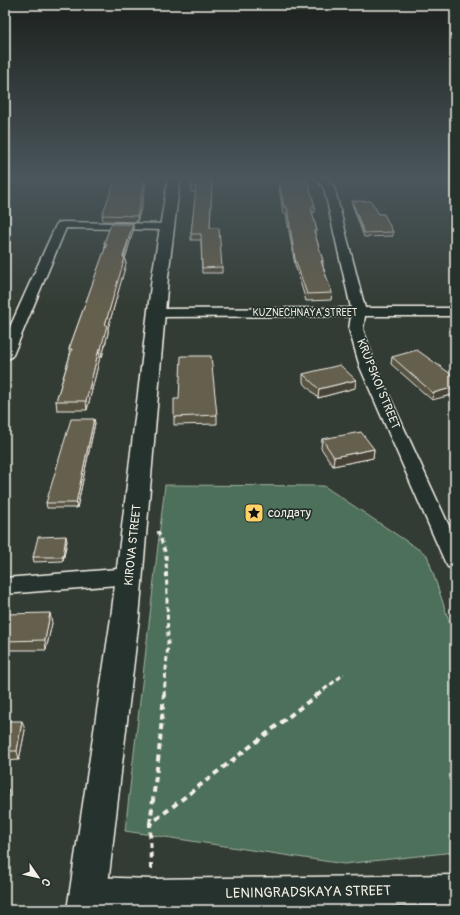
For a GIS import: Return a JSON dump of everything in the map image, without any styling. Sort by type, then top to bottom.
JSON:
[{"type":"street","name":"KIROVA STREET","points":[[88,901],[130,576],[156,313],[167,221]]},
{"type":"street","name":"KRUPSKOI STREET","points":[[337,221],[359,313],[356,329],[368,368],[455,562]]},
{"type":"street","points":[[5,355],[62,225],[166,227]]},
{"type":"street","name":"KUZNECHNAYA STREET","points":[[156,313],[455,312]]},
{"type":"street","points":[[5,586],[130,576]]},
{"type":"street","name":"LENINGRADSKAYA STREET","points":[[88,901],[151,894],[455,890]]},
{"type":"path","points":[[151,894],[150,824],[159,752],[168,643],[166,554],[156,526]]},
{"type":"path","points":[[150,824],[344,674]]},
{"type":"green space","points":[[165,485],[324,486],[427,555],[455,639],[455,852],[344,864],[125,831]]},
{"type":"building","points":[[192,221],[210,221],[210,228],[219,228],[222,267],[202,268],[201,234],[191,234]]},
{"type":"building","points":[[289,221],[314,221],[317,231],[314,231],[323,261],[321,261],[332,293],[307,294],[295,259]]},
{"type":"building","points":[[359,221],[387,221],[393,232],[364,233]]},
{"type":"building","points":[[111,224],[133,224],[86,401],[56,401],[72,349],[69,349],[107,243],[104,243]]},
{"type":"building","points":[[417,350],[455,377],[455,387],[433,393],[392,357]]},
{"type":"building","points":[[181,356],[211,356],[217,415],[174,417],[174,399],[179,399]]},
{"type":"building","points":[[340,365],[356,380],[319,389],[303,374]]},
{"type":"building","points":[[71,419],[94,419],[76,503],[46,503]]},
{"type":"building","points":[[361,432],[374,449],[334,457],[322,439]]},
{"type":"building","points":[[66,536],[63,557],[33,557],[38,537]]},
{"type":"building","points":[[50,613],[45,640],[5,641],[5,614]]},
{"type":"building","points":[[5,721],[22,721],[17,751],[5,751]]},
{"type":"building","points":[[5,789],[8,789],[5,803]]},
{"type":"place","name":"солдату","points":[[254,513]]}]
